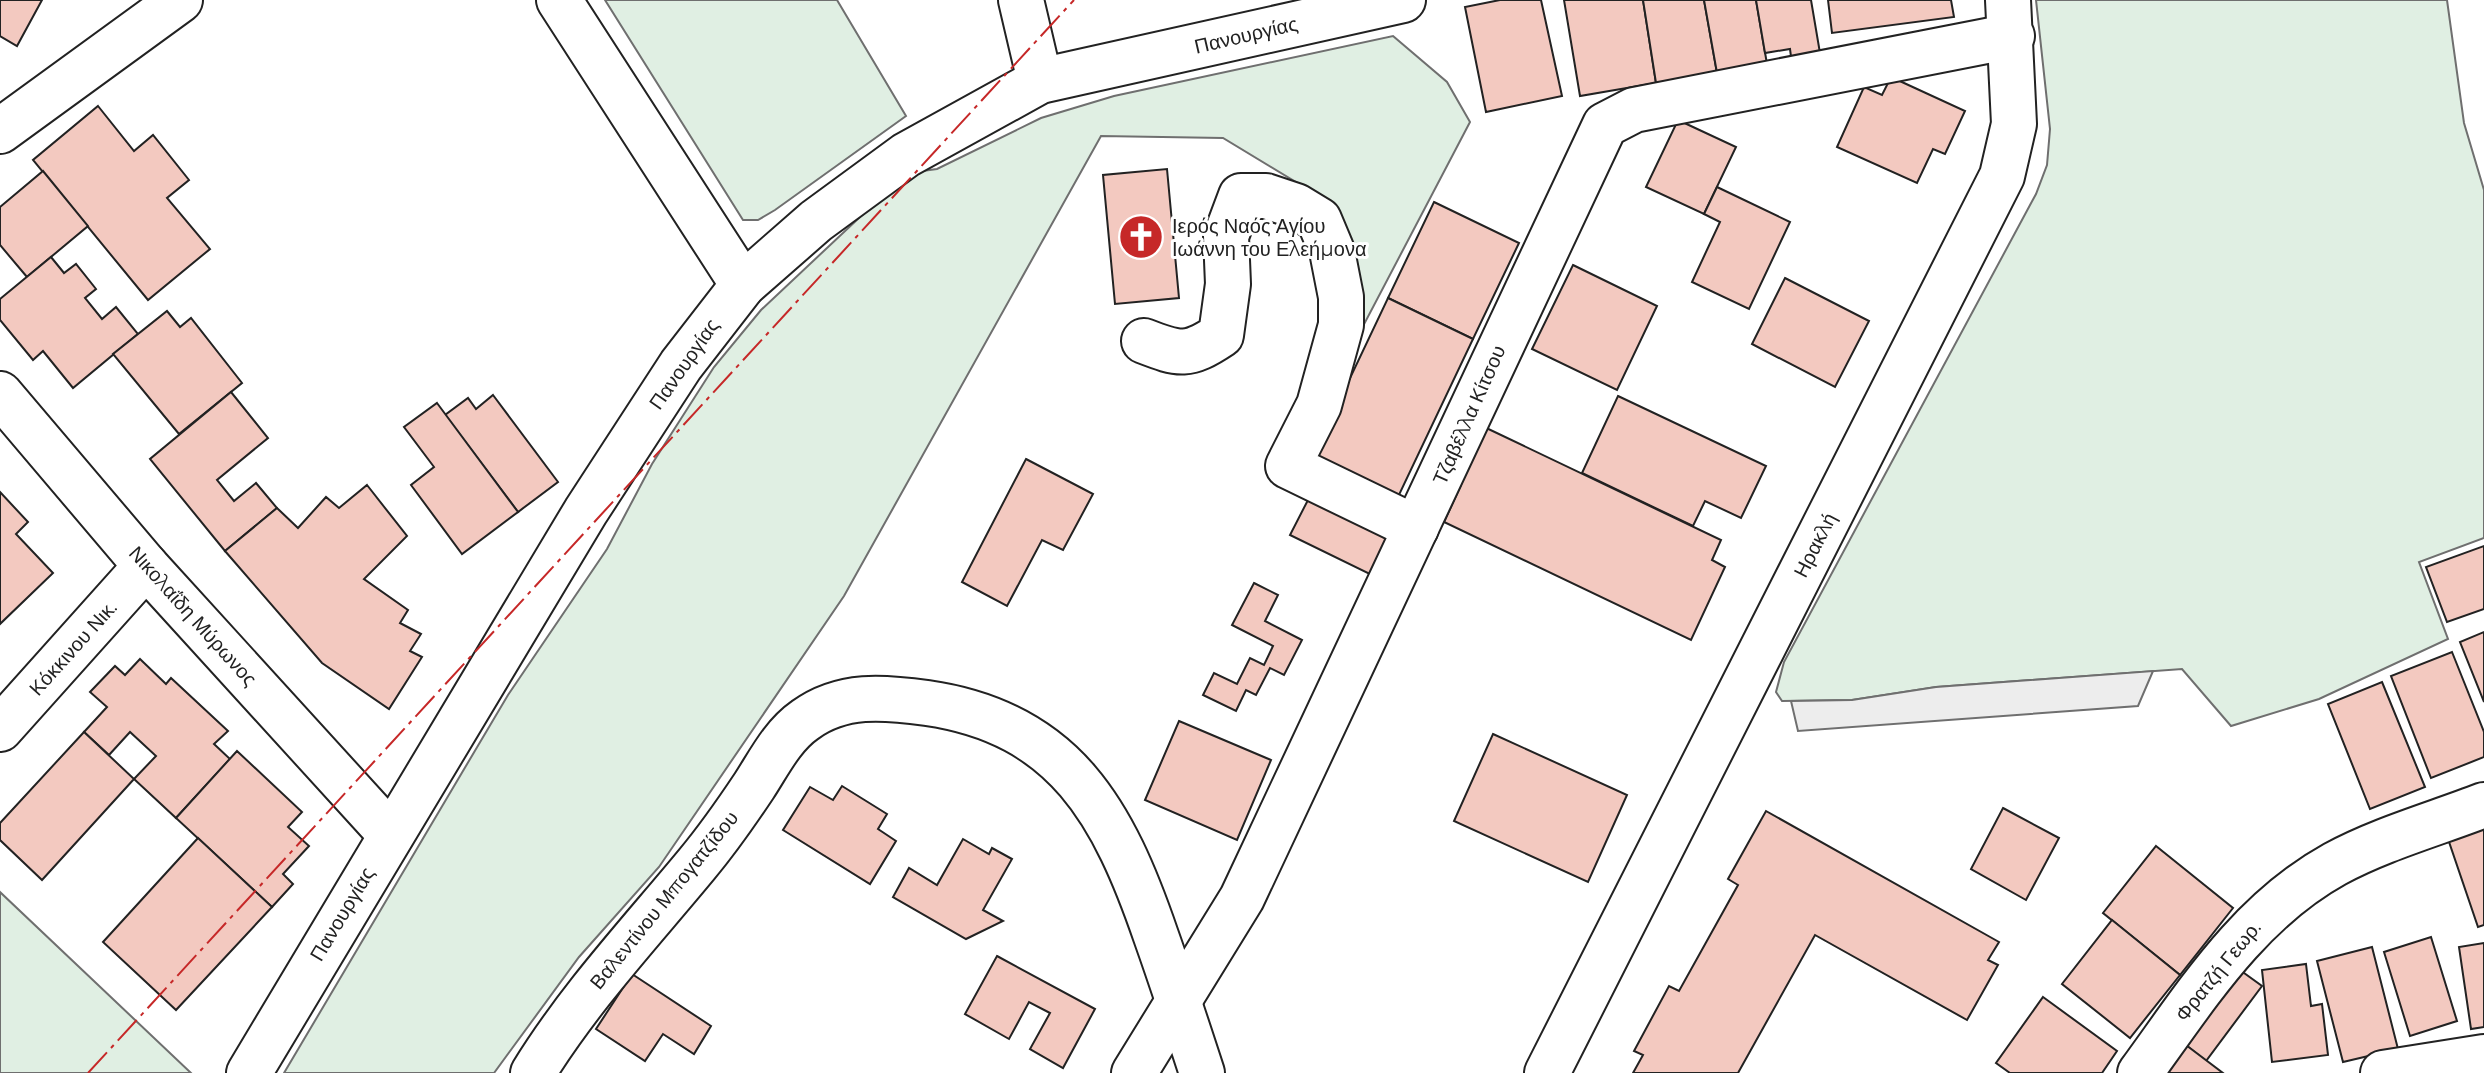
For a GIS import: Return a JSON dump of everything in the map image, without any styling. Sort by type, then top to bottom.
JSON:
[{"type":"street","points":[[0,131],[180,0]]},
{"type":"street","points":[[559,0],[743,285]]},
{"type":"street","points":[[1021,0],[1040,81]]},
{"type":"street","name":"Πανουργίας","points":[[249,1073],[639,428],[709,325],[743,285],[816,221],[906,155],[1040,81],[1403,0]]},
{"type":"street","name":"Τζαβέλλα Κίτσου","points":[[1134,1073],[1180,1004],[1260,861],[1605,125],[1634,110],[2010,18]]},
{"type":"street","name":"Ηρακλή","points":[[1547,1073],[2002,176],[2014,124],[2010,18]]},
{"type":"street","points":[[1144,341],[1175,354],[1198,350],[1221,335],[1228,284],[1226,236],[1241,196],[1266,196],[1296,206],[1319,220],[1332,251],[1341,297],[1341,325],[1319,405],[1288,466],[1416,528]]},
{"type":"street","name":"Νικολαΐδη Μύρωνος","points":[[0,394],[146,566],[391,835]]},
{"type":"street","name":"Κόκκινου Νικ.","points":[[0,729],[146,566]]},
{"type":"street","name":"Βαλεντίνου Μπογατζίδου","points":[[533,1073],[574,1012],[698,863],[795,728],[839,702],[893,699],[976,713],[1043,746],[1086,788],[1115,831],[1134,871],[1180,1004]]},
{"type":"street","name":"Φρατζή Γεωρ.","points":[[2140,1073],[2240,940],[2276,903],[2344,860],[2484,805]]},
{"type":"street","points":[[1180,1004],[1202,1073]]},
{"type":"street","points":[[2383,1073],[2484,1057]]},
{"type":"green space","points":[[605,0],[837,0],[906,116],[775,210],[758,220],[743,220]]},
{"type":"green space","points":[[2036,0],[2447,0],[2464,123],[2484,190],[2484,538],[2419,562],[2448,639],[2319,699],[2231,726],[2182,669],[1936,687],[1852,700],[1782,701],[1776,692],[1784,662],[2036,194],[2047,165],[2050,129]]},
{"type":"green space","points":[[1393,36],[1447,82],[1470,122],[1360,332],[1299,184],[1223,138],[1101,136],[844,596],[659,867],[579,957],[494,1073],[284,1073],[508,695],[607,549],[652,464],[714,367],[761,310],[893,186],[915,172],[937,169],[1041,118],[1114,96]]},
{"type":"green space","points":[[0,892],[191,1073],[0,1073]]},
{"type":"shaded area","points":[[2153,671],[2138,706],[1798,731],[1791,701],[1852,700],[1936,687]]},
{"type":"building","points":[[0,0],[42,0],[17,46],[0,36]]},
{"type":"building","points":[[1500,0],[1541,0],[1562,96],[1486,112],[1465,7]]},
{"type":"building","points":[[1564,0],[1643,0],[1656,83],[1580,96]]},
{"type":"building","points":[[1643,0],[1704,0],[1717,73],[1656,83]]},
{"type":"building","points":[[1704,0],[1756,0],[1767,64],[1717,73]]},
{"type":"building","points":[[1756,0],[1811,0],[1821,59],[1792,64],[1790,49],[1765,53]]},
{"type":"building","points":[[1828,0],[1951,0],[1954,17],[1832,33]]},
{"type":"building","points":[[1891,77],[1965,111],[1945,154],[1933,149],[1917,183],[1837,147],[1864,87],[1882,95]]},
{"type":"building","points":[[98,106],[134,151],[153,135],[189,180],[167,198],[210,249],[148,300],[33,160]]},
{"type":"building","points":[[1678,120],[1736,147],[1704,214],[1646,187]]},
{"type":"building","name":"Ιερός Ναός Αγίου Ιωάννη του Ελεήμονα","points":[[1167,169],[1179,298],[1115,304],[1103,175]]},
{"type":"building","points":[[43,171],[88,226],[27,277],[0,245],[0,207]]},
{"type":"building","points":[[1717,187],[1790,222],[1749,309],[1692,282],[1720,222],[1704,214]]},
{"type":"building","points":[[1434,202],[1519,243],[1473,339],[1388,298]]},
{"type":"building","points":[[51,257],[64,273],[76,264],[96,289],[85,298],[102,319],[116,307],[138,334],[73,388],[43,351],[33,360],[0,320],[0,299]]},
{"type":"building","points":[[1573,265],[1657,306],[1617,390],[1532,349]]},
{"type":"building","points":[[1785,278],[1869,321],[1835,387],[1752,344]]},
{"type":"building","points":[[1388,298],[1473,339],[1398,497],[1313,456]]},
{"type":"building","points":[[167,311],[180,327],[191,318],[242,383],[179,434],[113,354]]},
{"type":"building","points":[[231,392],[268,438],[217,480],[234,501],[256,483],[277,508],[225,551],[150,459]]},
{"type":"building","points":[[493,395],[558,482],[518,512],[445,415],[468,398],[476,409]]},
{"type":"building","points":[[1618,396],[1766,466],[1741,518],[1705,501],[1693,526],[1582,473]]},
{"type":"building","points":[[437,403],[518,512],[462,554],[411,485],[434,467],[404,427]]},
{"type":"building","points":[[1480,425],[1721,540],[1712,560],[1725,567],[1691,640],[1444,522],[1461,485],[1453,481]]},
{"type":"building","points":[[1026,459],[1093,494],[1063,550],[1042,540],[1007,606],[962,582]]},
{"type":"building","points":[[367,485],[407,536],[364,579],[408,610],[400,623],[421,634],[410,651],[422,657],[389,709],[322,663],[225,551],[277,508],[298,528],[326,497],[339,508]]},
{"type":"building","points":[[0,492],[28,522],[16,534],[53,573],[0,624]]},
{"type":"building","points":[[1309,498],[1401,542],[1382,580],[1290,535]]},
{"type":"building","points":[[2484,546],[2484,609],[2447,622],[2426,567]]},
{"type":"building","points":[[1254,583],[1278,595],[1265,621],[1302,640],[1284,675],[1270,668],[1256,695],[1246,690],[1236,711],[1203,695],[1214,673],[1237,684],[1250,658],[1264,665],[1273,646],[1232,625]]},
{"type":"building","points":[[2484,632],[2484,702],[2460,642]]},
{"type":"building","points":[[2452,652],[2484,732],[2484,757],[2431,778],[2391,676]]},
{"type":"building","points":[[140,659],[166,684],[171,678],[228,731],[214,744],[230,759],[176,818],[134,779],[156,756],[130,732],[109,755],[84,732],[107,707],[90,692],[115,666],[125,675]]},
{"type":"building","points":[[2382,682],[2425,787],[2370,809],[2328,704]]},
{"type":"building","points":[[1179,721],[1271,760],[1237,840],[1145,800]]},
{"type":"building","points":[[84,732],[134,779],[42,880],[0,840],[0,823]]},
{"type":"building","points":[[1493,734],[1627,795],[1588,882],[1454,821]]},
{"type":"building","points":[[237,751],[302,812],[288,827],[309,846],[283,874],[293,884],[272,907],[176,818]]},
{"type":"building","points":[[842,786],[887,814],[878,829],[896,841],[870,884],[783,830],[810,787],[833,800]]},
{"type":"building","points":[[2003,808],[2059,838],[2026,900],[1971,869]]},
{"type":"building","points":[[1766,811],[1999,942],[1988,960],[1998,965],[1967,1020],[1815,935],[1738,1073],[1633,1073],[1643,1055],[1634,1051],[1669,986],[1679,991],[1738,885],[1728,879]]},
{"type":"building","points":[[2484,816],[2484,925],[2478,927],[2445,830]]},
{"type":"building","points":[[198,838],[272,907],[176,1010],[103,942]]},
{"type":"building","points":[[963,839],[989,854],[992,848],[1012,859],[983,910],[1003,921],[966,939],[893,897],[909,868],[937,885]]},
{"type":"building","points":[[2156,846],[2233,908],[2180,975],[2103,913]]},
{"type":"building","points":[[2112,920],[2180,975],[2130,1038],[2062,984]]},
{"type":"building","points":[[2431,937],[2457,1021],[2410,1036],[2384,952]]},
{"type":"building","points":[[2484,943],[2484,1027],[2471,1029],[2459,947]]},
{"type":"building","points":[[2372,947],[2398,1049],[2343,1062],[2317,961]]},
{"type":"building","points":[[997,956],[1095,1009],[1063,1068],[1030,1049],[1050,1013],[1029,1002],[1009,1039],[965,1014]]},
{"type":"building","points":[[2306,964],[2311,1006],[2322,1004],[2328,1055],[2272,1062],[2262,970]]},
{"type":"building","points":[[2233,965],[2262,986],[2206,1061],[2178,1039]]},
{"type":"building","points":[[632,974],[711,1026],[694,1054],[663,1034],[645,1061],[596,1029]]},
{"type":"building","points":[[2043,997],[2117,1051],[2102,1073],[2010,1073],[1996,1063]]},
{"type":"building","points":[[2178,1039],[2223,1073],[2153,1073]]},
{"type":"power","points":[[88,1073],[1074,0]]},
{"type":"place","name":"Ιερός Ναός Αγίου Ιωάννη του Ελεήμονα","points":[[1141,237]]}]
